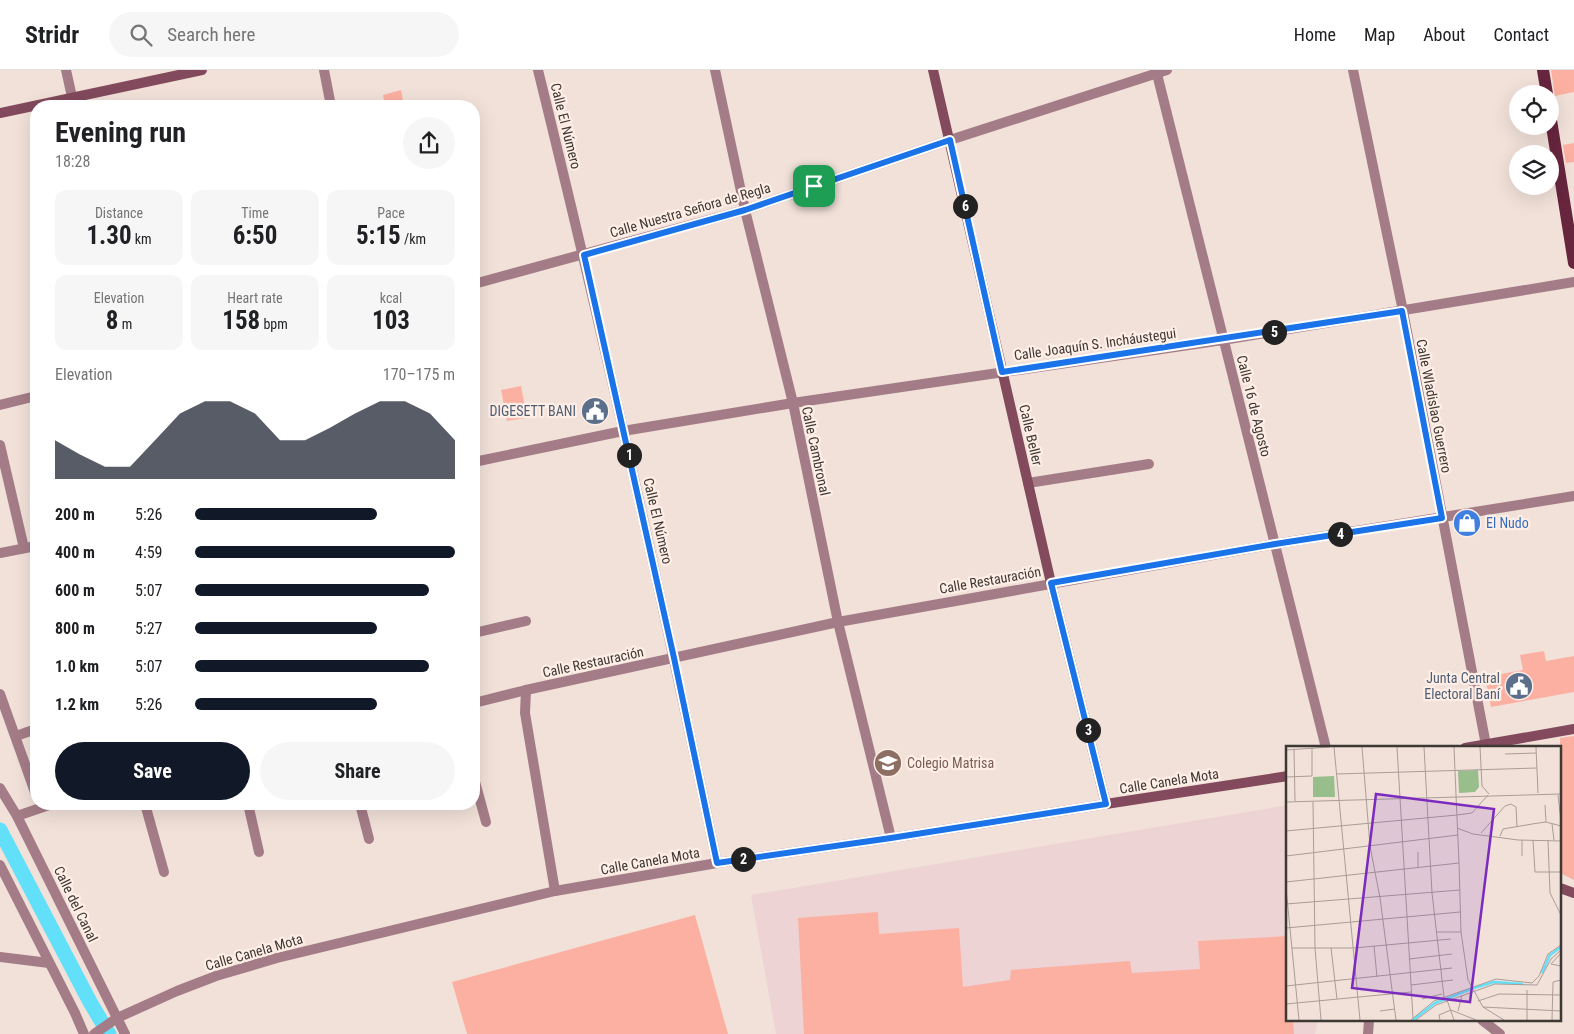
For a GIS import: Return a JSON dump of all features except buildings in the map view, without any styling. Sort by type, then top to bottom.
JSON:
[{"type":"main road","points":[[81,100],[202,70]]},
{"type":"main road","name":"Calle Beller","points":[[933,70],[1051,583],[1106,804]]},
{"type":"main road","points":[[1543,70],[1546,85]]},
{"type":"main road","points":[[0,113],[30,108]]},
{"type":"main road","points":[[1553,135],[1574,263]]},
{"type":"main road","points":[[1486,746],[1574,729]]},
{"type":"main road","name":"Calle Canela Mota","points":[[1106,804],[1286,776]]},
{"type":"main road","points":[[1562,889],[1574,893]]},
{"type":"street","points":[[66,70],[73,100]]},
{"type":"street","points":[[324,70],[331,100]]},
{"type":"street","name":"Calle El Número","points":[[538,70],[584,255],[624,430],[717,863]]},
{"type":"street","name":"Calle Cambronal","points":[[715,70],[745,210],[792,403],[838,622],[891,838]]},
{"type":"street","name":"Calle Wladislao Guerrero","points":[[1353,70],[1402,311],[1486,746]]},
{"type":"street","name":"Calle Nuestra Señora de Regla","points":[[480,282],[745,210],[1160,71]]},
{"type":"street","name":"Calle 16 de Agosto","points":[[1160,71],[1224,340],[1326,746]]},
{"type":"street","name":"Calle Joaquín S. Incháustegui","points":[[480,461],[624,430],[792,403],[1224,340],[1574,282]]},
{"type":"street","points":[[0,405],[30,398]]},
{"type":"street","points":[[0,445],[24,548]]},
{"type":"street","points":[[1028,483],[1149,464]]},
{"type":"street","name":"Calle Restauración","points":[[480,702],[838,622],[1275,544],[1574,496]]},
{"type":"street","points":[[0,552],[30,547]]},
{"type":"street","points":[[480,631],[526,621]]},
{"type":"street","points":[[526,690],[525,713],[555,891]]},
{"type":"street","points":[[0,694],[30,777]]},
{"type":"street","points":[[16,736],[30,731]]},
{"type":"street","name":"Calle del Canal","points":[[0,788],[17,816],[124,1034]]},
{"type":"street","points":[[480,800],[486,822]]},
{"type":"street","name":"Calle Canela Mota","points":[[94,1034],[117,1018],[216,976],[277,958],[555,891],[717,863],[1106,804]]},
{"type":"street","points":[[17,816],[30,810]]},
{"type":"street","points":[[147,810],[164,872]]},
{"type":"street","points":[[249,810],[259,852]]},
{"type":"street","points":[[362,810],[369,839]]},
{"type":"street","points":[[0,866],[84,1034]]},
{"type":"street","points":[[0,957],[50,963]]},
{"type":"street","points":[[1485,1022],[1500,1034]]},
{"type":"shaded area","points":[[1286,805],[1286,1022],[1318,1022],[1315,1034],[776,1034],[751,895]]},
{"type":"waterway","points":[[0,830],[90,1002],[109,1034]]},
{"type":"place","name":"DIGESETT BANI","points":[[595,411]]},
{"type":"place","name":"El Nudo","points":[[1467,523]]},
{"type":"place","name":"Junta Central Electoral Baní","points":[[1519,686]]},
{"type":"place","name":"Colegio Matrisa","points":[[888,763]]},
{"type":"route","points":[[950,140],[1002,372],[1224,340],[1402,311],[1442,518],[1275,544],[1051,583],[1106,804],[717,863],[674,658],[584,255],[745,210],[814,186],[950,140]]}]
